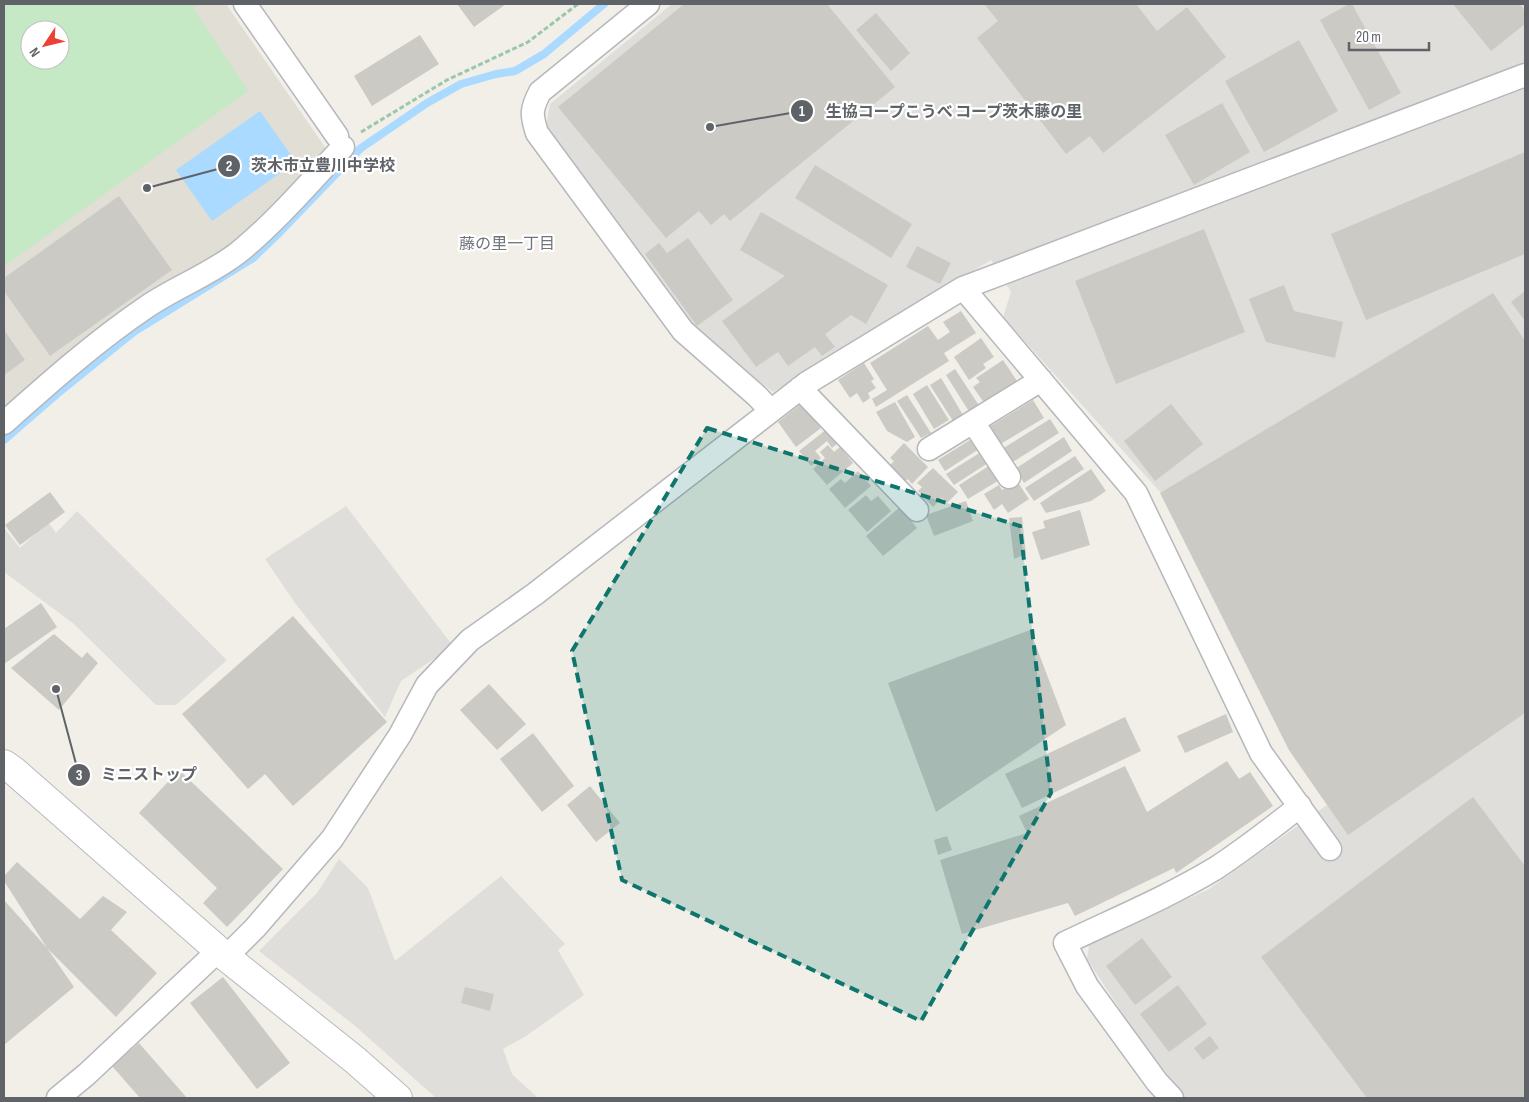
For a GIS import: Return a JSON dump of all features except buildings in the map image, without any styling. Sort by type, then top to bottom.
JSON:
[{"type":"street","points":[[4,423],[46,386],[124,323],[147,307],[219,266],[256,238],[340,142],[246,4]]},
{"type":"street","points":[[648,4],[540,92],[534,104],[532,118],[537,133],[683,331],[757,396],[771,411]]},
{"type":"street","points":[[58,1098],[222,954],[255,928],[332,839],[400,735],[427,685],[470,640],[535,594],[800,388],[963,288],[1525,75]]},
{"type":"street","points":[[963,288],[1136,492],[1261,753],[1330,849]]},
{"type":"street","points":[[929,449],[1041,380]]},
{"type":"street","points":[[800,388],[917,510]]},
{"type":"street","points":[[973,422],[1009,477]]},
{"type":"street","points":[[4,764],[222,954],[355,1060],[398,1098]]},
{"type":"street","points":[[1172,1098],[1157,1082],[1087,986],[1065,943],[1157,900],[1215,868],[1256,840],[1300,806]]},
{"type":"path","points":[[340,142],[361,132],[447,80],[528,42],[578,4]]},
{"type":"highlighted area","points":[[707,428],[1020,526],[1051,793],[921,1021],[622,880],[572,651]]},
{"type":"shaded area","points":[[4,4],[226,4],[327,150],[255,227],[4,411]]},
{"type":"shaded area","points":[[672,4],[1525,4],[1525,1098],[1183,1098],[1166,1080],[1087,959],[1089,945],[1209,889],[1327,805],[1289,750],[1161,493],[1003,317],[1011,292],[991,260],[773,392],[693,329],[546,126],[550,104]]},
{"type":"shaded area","points":[[346,506],[453,646],[401,681],[385,717],[295,603],[265,559]]},
{"type":"shaded area","points":[[77,511],[227,660],[176,705],[156,705],[74,624],[4,572],[4,528],[20,548],[48,522],[56,533]]},
{"type":"shaded area","points":[[339,859],[368,888],[395,961],[501,876],[565,944],[558,950],[584,995],[526,1036],[503,1049],[512,1074],[538,1098],[436,1098],[354,1025],[259,951],[317,893]]},
{"type":"green space","points":[[4,4],[199,4],[193,8],[248,91],[4,266]]},
{"type":"water","points":[[260,111],[296,162],[212,221],[176,170]]},
{"type":"waterway","points":[[4,440],[135,331],[253,258],[361,148],[427,103],[461,84],[496,74],[515,71],[544,54],[604,4]]},
{"type":"place","name":"生協コープこうべ コープ茨木藤の里","points":[[710,127]]},
{"type":"place","name":"茨木市立豊川中学校","points":[[147,188]]},
{"type":"place","name":"ミニストップ","points":[[56,689]]},
{"type":"district","name":"藤の里一丁目","points":[[507,244]]}]
